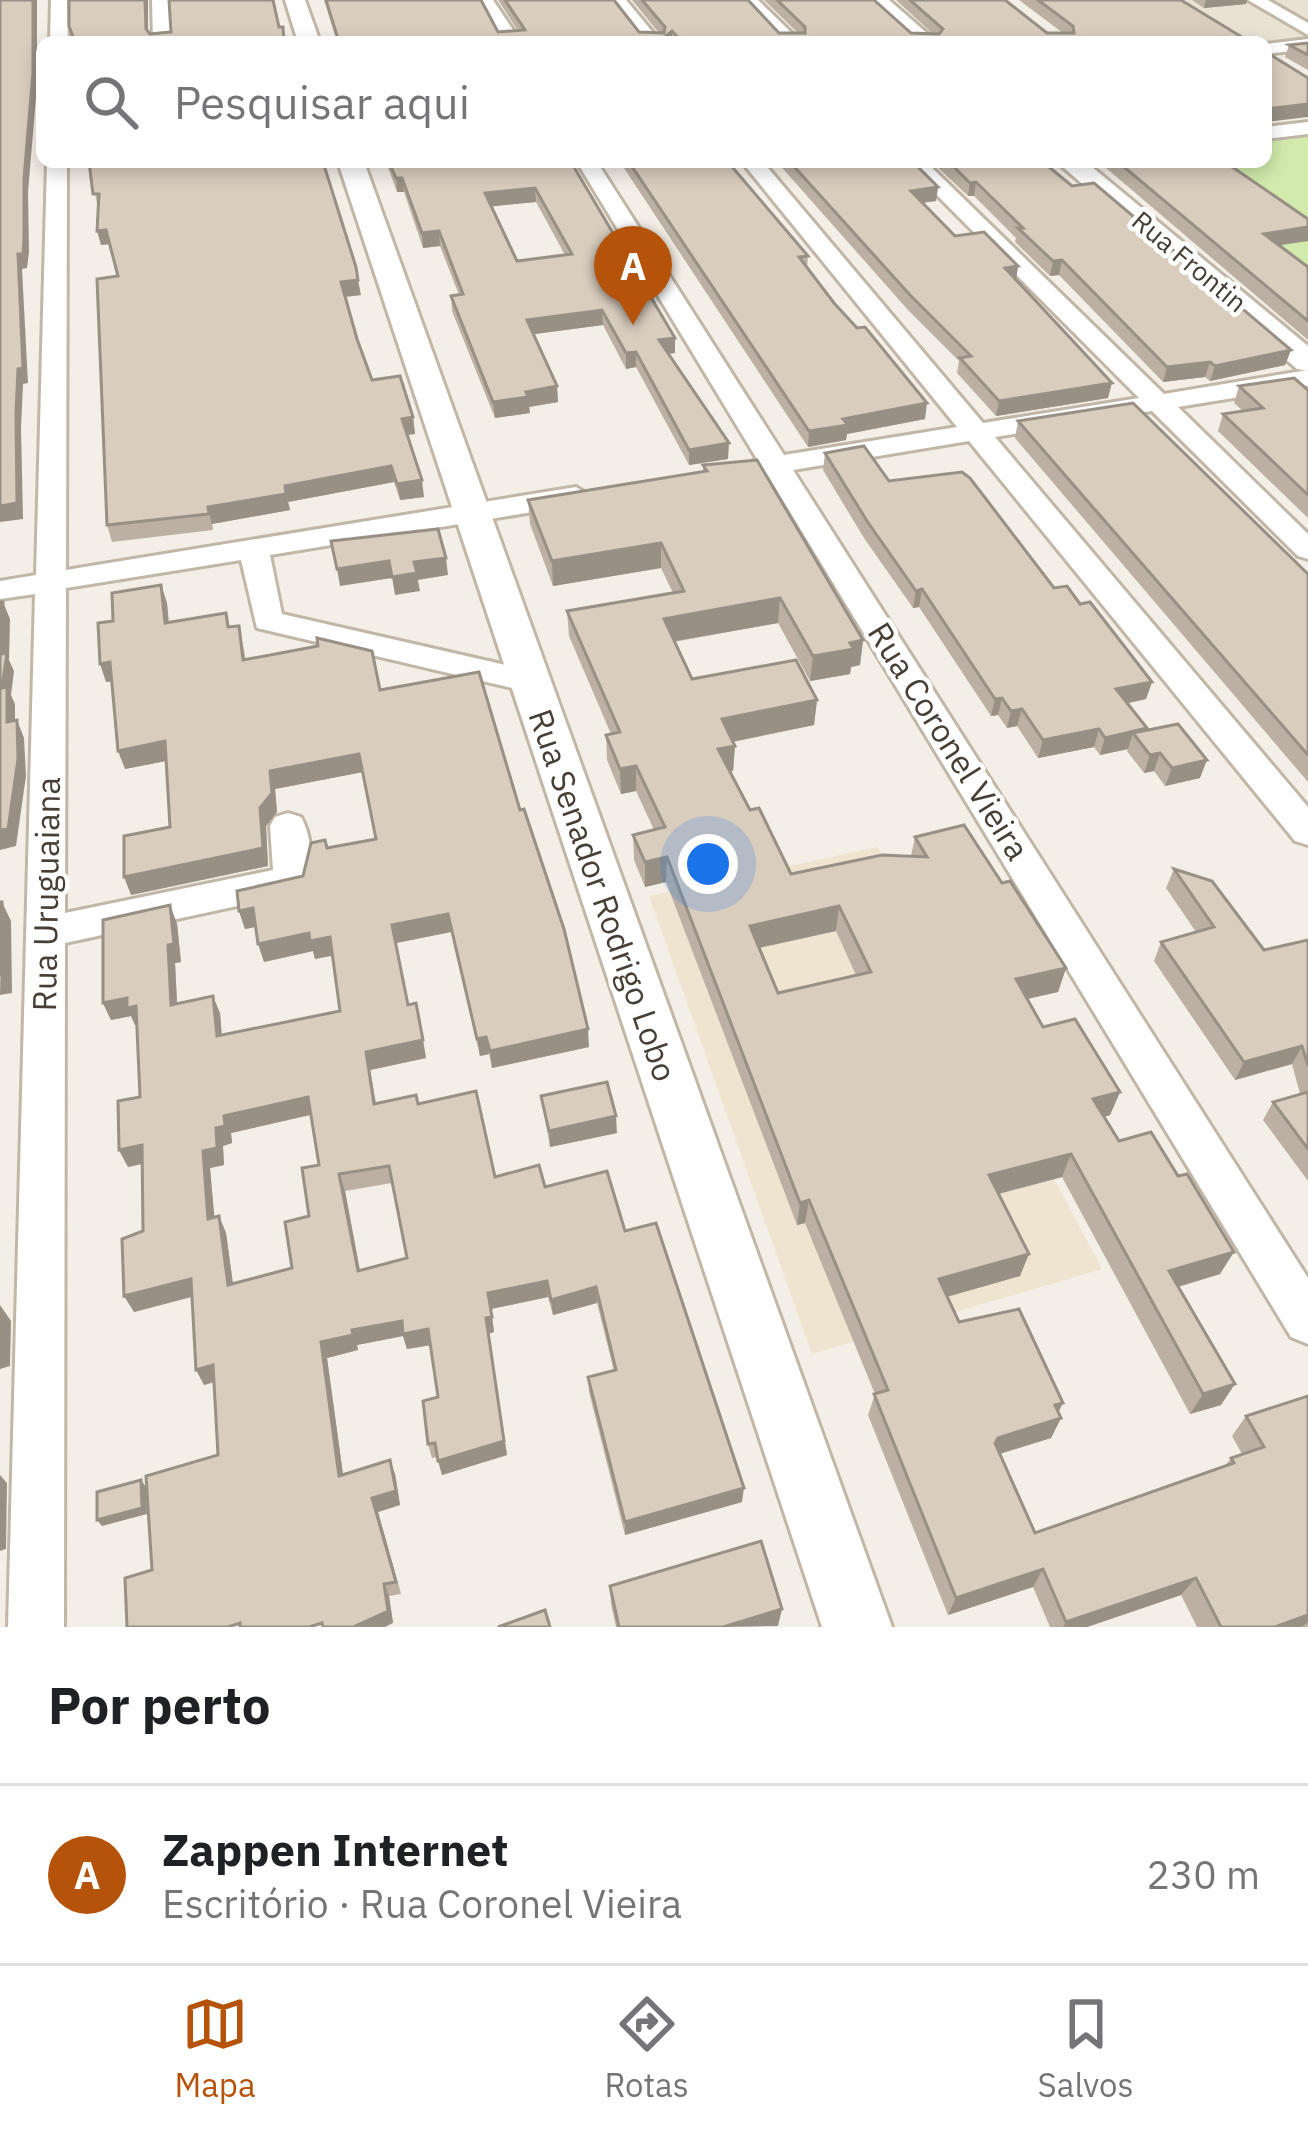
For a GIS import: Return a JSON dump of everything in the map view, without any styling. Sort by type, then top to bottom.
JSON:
[{"type":"street","points":[[59,0],[59,36]]},
{"type":"street","points":[[160,0],[162,36]]},
{"type":"street","points":[[295,0],[307,36]]},
{"type":"street","points":[[485,0],[508,36]]},
{"type":"street","points":[[617,0],[647,36]]},
{"type":"street","points":[[749,0],[786,36]]},
{"type":"street","points":[[876,0],[919,36]]},
{"type":"street","points":[[1262,3],[1308,14]]},
{"type":"street","points":[[1262,3],[1308,30]]},
{"type":"street","points":[[1272,57],[1308,44]]},
{"type":"street","points":[[1272,132],[1308,128]]},
{"type":"street","name":"Rua Uruguaiana","points":[[36,1627],[57,168]]},
{"type":"street","name":"Rua Senador Rodrigo Lobo","points":[[353,168],[857,1627]]},
{"type":"street","name":"Rua Coronel Vieira","points":[[591,168],[1308,1322]]},
{"type":"street","points":[[757,168],[1308,832]]},
{"type":"street","points":[[920,168],[1308,550]]},
{"type":"street","name":"Rua Frontin","points":[[1077,168],[1308,362]]},
{"type":"street","points":[[730,472],[1308,378]]},
{"type":"street","points":[[0,590],[613,490]]},
{"type":"street","points":[[254,548],[268,621],[529,681]]},
{"type":"street","points":[[45,932],[293,880],[288,826]]},
{"type":"shaded area","points":[[1185,0],[1308,0],[1308,40],[1243,36]]},
{"type":"shaded area","points":[[878,847],[1102,1269],[812,1354],[649,896]]},
{"type":"green space","points":[[1308,133],[1308,283],[1157,168],[1272,168],[1272,138]]},
{"type":"building","points":[[0,0],[33,0],[33,73],[23,254],[18,254],[23,368],[18,369],[16,413],[17,503],[0,506]]},
{"type":"building","points":[[69,0],[145,0],[150,34],[171,32],[169,0],[273,0],[284,36],[73,36]]},
{"type":"building","points":[[326,0],[481,0],[498,32],[525,30],[505,0],[614,0],[639,32],[664,33],[665,27],[642,0],[748,0],[779,33],[805,33],[805,27],[777,0],[874,0],[911,33],[939,34],[943,29],[910,0],[1005,0],[1047,33],[1074,33],[1073,26],[1038,0],[1181,0],[1240,36],[677,36],[672,31],[666,36],[337,36]]},
{"type":"building","points":[[1308,43],[1308,55],[1289,45]]},
{"type":"building","points":[[1272,56],[1308,78],[1308,104],[1272,108]]},
{"type":"building","points":[[90,168],[325,168],[356,267],[358,280],[341,282],[357,339],[372,380],[400,376],[413,417],[402,419],[422,480],[397,484],[391,466],[285,486],[286,494],[208,507],[209,514],[107,525],[97,279],[118,276],[106,230],[97,231],[99,194],[93,194]]},
{"type":"building","points":[[392,168],[575,168],[675,338],[659,340],[729,443],[689,450],[636,352],[626,353],[602,310],[527,320],[557,386],[526,392],[528,397],[493,402],[451,296],[463,294],[439,231],[422,233],[402,178],[396,178]],"holes":[[[535,188],[572,254],[517,261],[485,193]]]},
{"type":"building","points":[[633,168],[733,168],[808,256],[799,257],[834,303],[857,328],[865,327],[927,403],[843,419],[848,425],[809,431]]},
{"type":"building","points":[[795,168],[919,168],[938,187],[911,191],[955,236],[984,232],[1018,266],[1005,268],[1112,383],[999,401],[960,358],[971,356]]},
{"type":"building","points":[[955,168],[1050,168],[1072,186],[1094,183],[1291,350],[1215,366],[1210,362],[1167,367],[1062,260],[1053,261],[976,182],[970,183]]},
{"type":"building","points":[[1125,168],[1234,168],[1308,219],[1308,227],[1264,234],[1308,267],[1308,321]]},
{"type":"building","points":[[1294,378],[1308,390],[1308,495],[1223,414],[1263,408],[1239,386]]},
{"type":"building","points":[[1133,403],[1308,574],[1308,755],[1018,421]]},
{"type":"building","points":[[864,446],[889,481],[962,472],[970,478],[1054,588],[1067,586],[1080,604],[1090,602],[1152,682],[1116,689],[1147,728],[1105,738],[1099,729],[1043,740],[1022,709],[1011,711],[1002,698],[995,699],[922,589],[916,591],[867,521],[825,453]]},
{"type":"building","points":[[757,460],[863,640],[850,643],[854,649],[813,656],[780,598],[664,619],[692,679],[796,660],[817,700],[722,719],[735,746],[718,749],[750,810],[759,808],[791,874],[882,855],[927,857],[915,837],[964,825],[1002,883],[1010,881],[1066,968],[1016,979],[1043,1027],[1075,1019],[1120,1092],[1093,1099],[1119,1141],[1151,1132],[1178,1176],[1187,1174],[1234,1252],[1169,1271],[1235,1384],[1203,1394],[1071,1154],[989,1175],[1029,1254],[939,1279],[959,1322],[1019,1309],[1063,1403],[1055,1405],[1061,1418],[998,1438],[995,1443],[1035,1533],[1234,1463],[1231,1458],[1264,1447],[1246,1416],[1308,1396],[1308,1615],[1275,1627],[1221,1627],[1196,1578],[1066,1622],[1043,1569],[956,1598],[874,1394],[888,1390],[809,1200],[800,1203],[667,857],[645,862],[633,835],[665,827],[636,766],[620,769],[606,735],[620,732],[567,611],[684,591],[661,543],[552,561],[528,500],[707,471],[703,465]],"holes":[[[839,906],[871,972],[778,993],[750,926]]]},
{"type":"building","points":[[438,529],[446,558],[414,562],[417,573],[392,577],[389,561],[337,569],[331,541]]},
{"type":"building","points":[[161,585],[165,623],[226,613],[228,627],[239,626],[243,660],[318,646],[317,638],[372,651],[380,690],[479,672],[520,810],[524,809],[564,929],[588,1029],[490,1051],[486,1037],[477,1039],[448,914],[392,925],[408,1005],[416,1003],[423,1040],[366,1052],[374,1104],[416,1095],[418,1104],[476,1091],[495,1177],[539,1165],[545,1187],[607,1171],[625,1231],[656,1223],[744,1488],[625,1522],[588,1377],[616,1370],[596,1287],[551,1300],[547,1281],[488,1293],[492,1317],[486,1318],[504,1441],[438,1461],[435,1443],[428,1444],[423,1401],[438,1397],[428,1329],[403,1334],[402,1321],[352,1330],[353,1335],[321,1342],[339,1476],[390,1460],[396,1491],[372,1498],[396,1582],[384,1584],[388,1611],[353,1627],[323,1627],[322,1623],[240,1627],[240,1623],[127,1627],[125,1578],[152,1570],[146,1476],[218,1455],[213,1365],[196,1370],[191,1279],[124,1296],[122,1239],[143,1231],[142,1145],[119,1150],[118,1101],[140,1097],[136,1006],[127,1008],[127,998],[103,1003],[103,920],[170,905],[174,944],[168,945],[171,1005],[213,996],[217,1036],[340,1011],[330,937],[310,941],[309,933],[258,944],[253,908],[239,911],[237,891],[303,876],[311,843],[325,840],[327,848],[376,839],[359,754],[270,771],[272,793],[260,808],[263,848],[124,877],[124,836],[170,827],[165,741],[118,751],[110,662],[100,664],[98,623],[113,621],[112,593]],"holes":[[[308,1097],[319,1165],[302,1168],[309,1216],[285,1222],[292,1268],[228,1285],[219,1216],[208,1219],[203,1151],[217,1148],[216,1128],[225,1126],[224,1116]],[[389,1166],[407,1258],[358,1271],[339,1174]]]},
{"type":"building","points":[[0,602],[2,654],[7,653],[2,688],[7,687],[7,722],[17,720],[18,759],[8,829],[0,830]]},
{"type":"building","points":[[1178,724],[1207,760],[1172,768],[1160,753],[1150,755],[1133,733]]},
{"type":"building","points":[[1174,869],[1212,881],[1264,950],[1308,940],[1308,1066],[1302,1046],[1244,1062],[1161,942],[1214,927]]},
{"type":"building","points":[[0,902],[3,974],[0,975]]},
{"type":"building","points":[[607,1082],[616,1116],[549,1131],[541,1096]]},
{"type":"building","points":[[1308,1092],[1308,1149],[1273,1102]]},
{"type":"building","points":[[141,1480],[142,1508],[97,1520],[97,1492]]},
{"type":"building","points":[[761,1541],[782,1609],[723,1627],[619,1627],[610,1586]]},
{"type":"building","points":[[545,1610],[550,1627],[498,1627]]},
{"type":"place","name":"Zappen Internet","points":[[633,325]]}]
